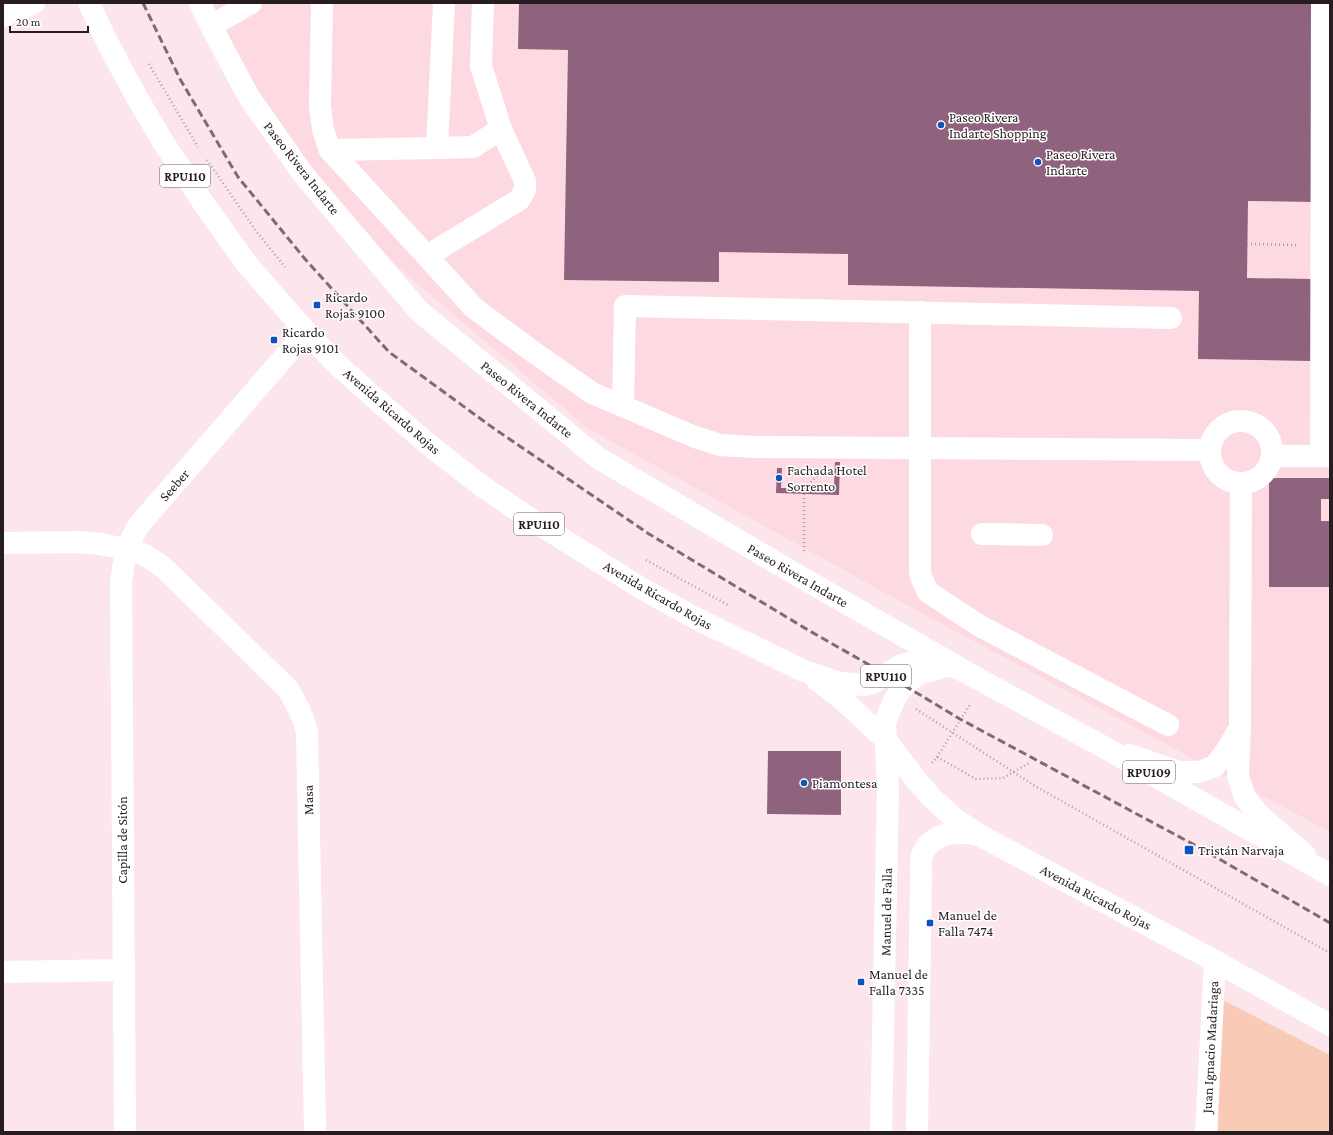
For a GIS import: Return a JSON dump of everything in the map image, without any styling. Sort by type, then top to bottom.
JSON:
[{"type":"main road","points":[[3,16],[34,3]]},
{"type":"main road","name":"Avenida Ricardo Rojas","points":[[89,3],[106,40],[136,96],[165,145],[191,185],[246,263],[306,332],[340,366],[440,454],[494,494],[532,520],[641,588],[695,618],[804,671],[835,682],[865,685],[874,682],[902,665],[914,662],[941,663],[958,668],[1100,745],[1325,872]]},
{"type":"main road","name":"Paseo Rivera Indarte","points":[[200,3],[248,97],[303,174],[419,312],[598,458],[804,579],[976,677]]},
{"type":"main road","points":[[211,26],[251,3]]},
{"type":"main road","points":[[322,3],[320,106],[323,130],[330,150],[474,308],[592,393],[695,437],[720,445],[754,447],[1210,450]]},
{"type":"main road","points":[[437,148],[444,3]]},
{"type":"main road","points":[[427,256],[519,200],[525,190],[525,181],[501,129],[481,66],[483,3]]},
{"type":"main road","points":[[1273,456],[1325,456],[1321,245],[1322,3]]},
{"type":"main road","points":[[330,150],[473,147],[501,129]]},
{"type":"main road","points":[[623,406],[625,306],[1171,318]]},
{"type":"main road","points":[[920,312],[920,570],[921,577],[928,592],[980,626],[1168,725]]},
{"type":"main road","name":"Seeber","points":[[126,549],[138,526],[306,332]]},
{"type":"main road","points":[[1240,421],[1257,425],[1264,431],[1270,438],[1273,456],[1270,465],[1258,478],[1250,482],[1241,483],[1229,480],[1219,473],[1214,467],[1210,450],[1216,433],[1231,423],[1240,421]]},
{"type":"main road","points":[[1241,483],[1240,726],[1238,776],[1246,797],[1258,814],[1325,872]]},
{"type":"main road","points":[[982,534],[1042,535]]},
{"type":"main road","points":[[3,543],[79,542],[126,549]]},
{"type":"main road","name":"Capilla de Sitón","points":[[124,1132],[121,582],[126,549]]},
{"type":"main road","name":"Masa","points":[[126,549],[145,555],[163,567],[287,688],[296,701],[303,718],[307,732],[315,1132]]},
{"type":"main road","name":"Avenida Ricardo Rojas","points":[[886,740],[886,723],[888,714],[897,696],[909,680],[923,671],[938,669],[976,677]]},
{"type":"main road","name":"Avenida Ricardo Rojas","points":[[804,671],[843,700],[886,740],[917,781],[931,797],[954,818],[979,834],[1215,961],[1330,1025]]},
{"type":"main road","points":[[1100,745],[1179,772],[1199,772],[1215,766],[1226,751],[1240,726]]},
{"type":"main road","name":"Manuel de Falla","points":[[881,1132],[888,789],[886,740]]},
{"type":"main road","points":[[917,1132],[921,875],[923,854],[929,844],[937,838],[948,834],[959,832],[979,834]]},
{"type":"main road","name":"Juan Ignacio Madariaga","points":[[1206,1132],[1215,961]]},
{"type":"main road","points":[[3,972],[123,970]]},
{"type":"path","points":[[145,57],[200,151]]},
{"type":"path","points":[[205,157],[256,231],[287,270]]},
{"type":"path","points":[[1247,244],[1321,245]]},
{"type":"path","points":[[804,579],[804,488],[817,476],[825,459],[826,447]]},
{"type":"path","points":[[643,558],[732,607]]},
{"type":"path","points":[[917,781],[937,757],[952,732],[976,677]]},
{"type":"path","points":[[897,696],[1035,786],[1330,953]]},
{"type":"path","points":[[937,757],[976,779],[1003,778],[1029,763]]},
{"type":"shaded area","points":[[199,3],[1330,3],[1330,832],[925,615],[587,428],[392,262],[249,97]]},
{"type":"shaded area","points":[[1221,999],[1330,1055],[1330,1132],[1218,1132]]},
{"type":"building","name":"Paseo Rivera Indarte Shopping","points":[[519,3],[1317,3],[1314,202],[1248,201],[1247,278],[1312,279],[1311,361],[1198,359],[1199,291],[848,285],[848,254],[719,252],[719,282],[564,280],[568,50],[518,49]]},
{"type":"building","name":"Fachada Hotel Sorrento","points":[[835,462],[840,462],[839,495],[776,493],[777,468],[782,468],[781,488],[834,489]]},
{"type":"building","points":[[1269,478],[1330,478],[1330,499],[1321,499],[1321,521],[1330,521],[1330,587],[1269,587]]},
{"type":"building","name":"Piamontesa","points":[[768,751],[841,751],[841,815],[767,814]]},
{"type":"railway","points":[[143,3],[180,79],[238,177],[305,259],[389,352],[496,430],[649,534],[808,630],[960,719],[1202,849],[1330,923]]},
{"type":"place","name":"Paseo Rivera Indarte Shopping","points":[[941,125]]},
{"type":"place","name":"Paseo Rivera Indarte","points":[[1038,162]]},
{"type":"place","name":"Ricardo Rojas 9100","points":[[317,305]]},
{"type":"place","name":"Ricardo Rojas 9101","points":[[274,340]]},
{"type":"place","name":"Fachada Hotel Sorrento","points":[[779,478]]},
{"type":"place","name":"Piamontesa","points":[[804,783]]},
{"type":"place","name":"Tristán Narvaja","points":[[1189,850]]},
{"type":"place","name":"Manuel de Falla 7474","points":[[930,923]]},
{"type":"place","name":"Manuel de Falla 7335","points":[[861,982]]}]
